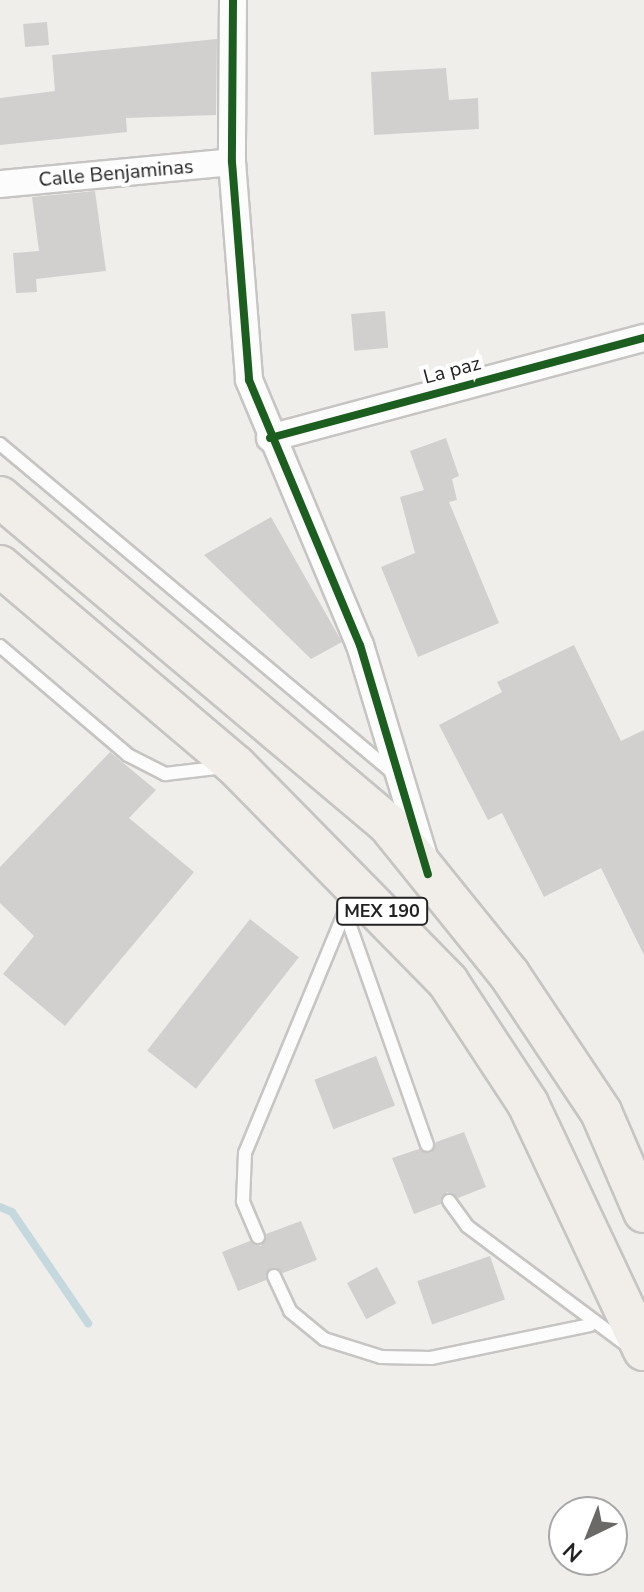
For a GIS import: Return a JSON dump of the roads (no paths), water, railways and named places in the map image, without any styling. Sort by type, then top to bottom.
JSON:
[{"type":"main road","name":"MEX 190","points":[[0,497],[388,824],[509,974],[601,1112],[644,1212]]},
{"type":"main road","name":"MEX 190","points":[[0,566],[236,766],[324,848],[448,982],[528,1104],[644,1353]]},
{"type":"street","points":[[233,0],[232,162],[249,380],[270,438],[360,645],[407,784],[428,874]]},
{"type":"street","name":"Calle Benjaminas","points":[[0,184],[232,162]]},
{"type":"street","name":"La paz","points":[[270,438],[644,338]]},
{"type":"lane","points":[[0,444],[407,784]]},
{"type":"lane","points":[[0,646],[128,755],[165,774],[236,766]]},
{"type":"lane","points":[[324,848],[427,1145]]},
{"type":"lane","points":[[258,1237],[243,1201],[245,1153],[345,912]]},
{"type":"lane","points":[[449,1201],[467,1226],[590,1325],[644,1353]]},
{"type":"lane","points":[[274,1276],[290,1311],[324,1339],[381,1357],[431,1358],[590,1325]]},
{"type":"waterway","points":[[0,1207],[12,1212],[88,1323]]}]
